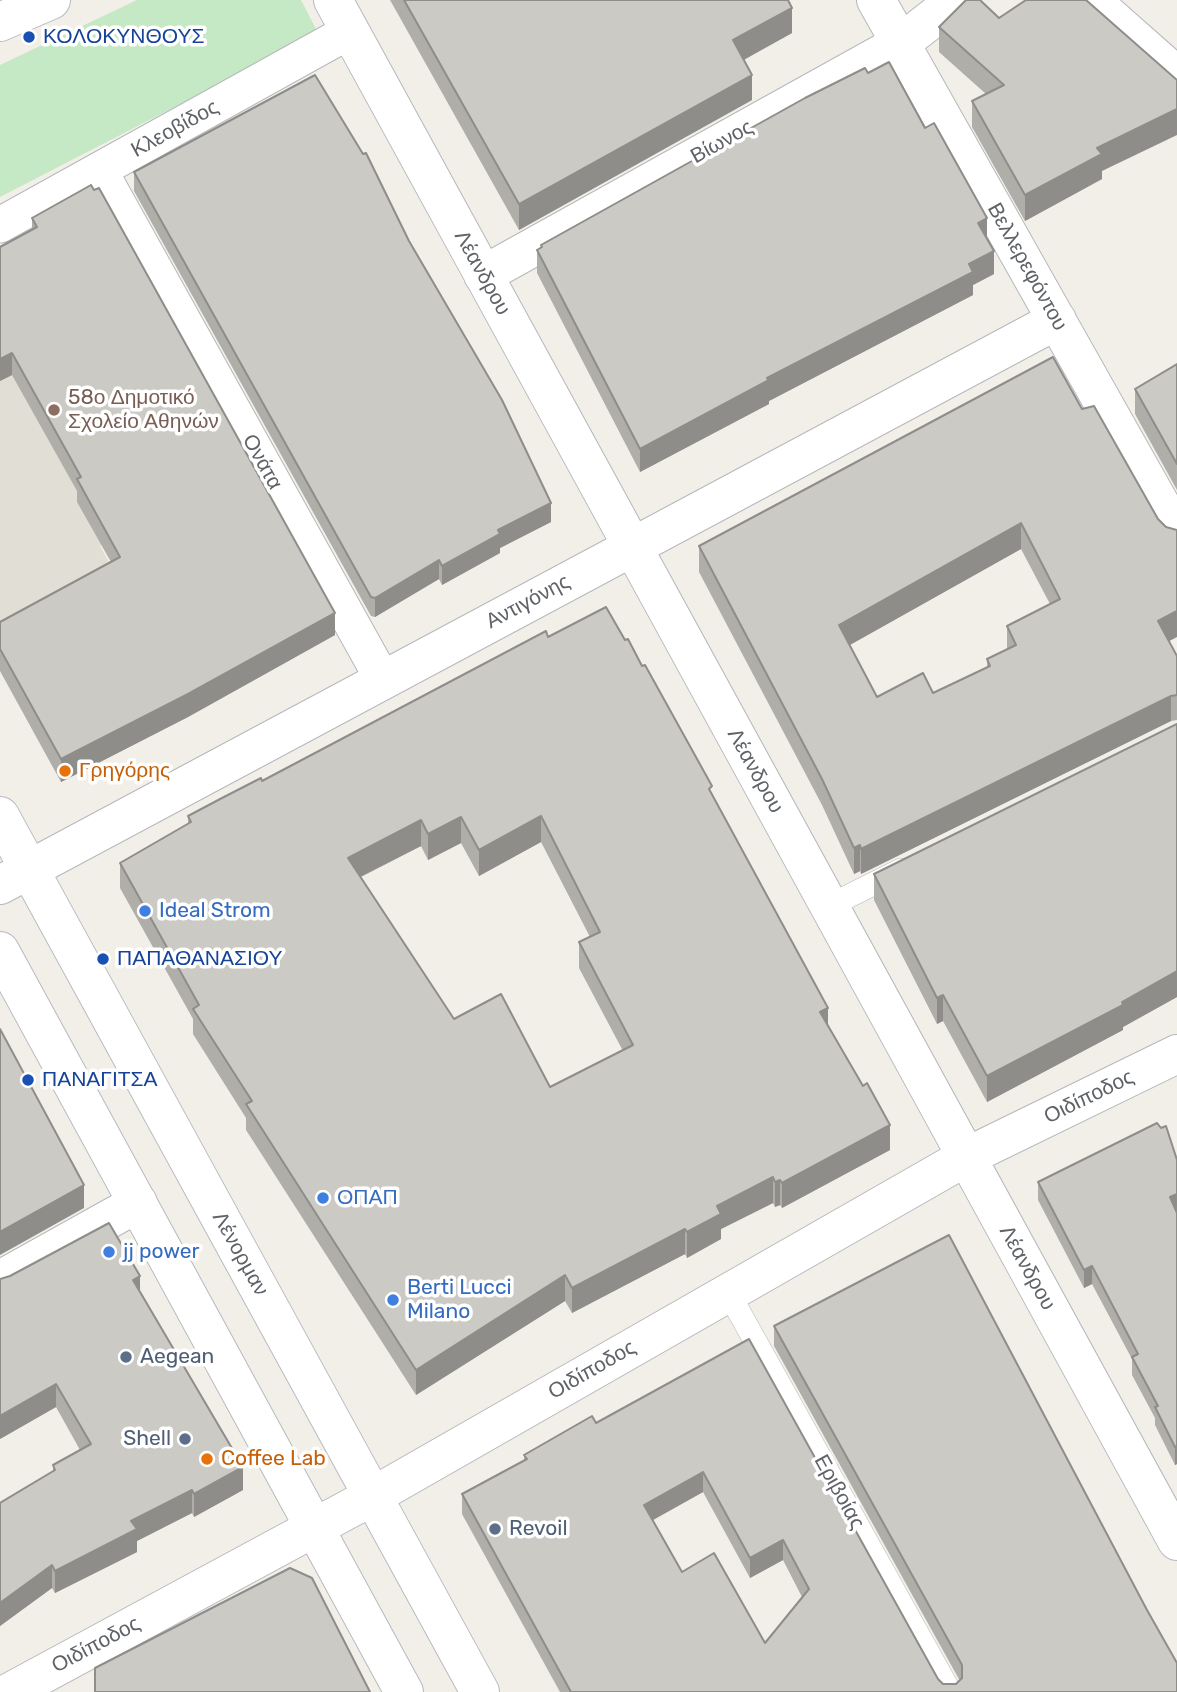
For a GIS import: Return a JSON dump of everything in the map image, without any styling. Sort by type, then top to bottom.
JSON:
[{"type":"street","points":[[0,22],[51,0]]},
{"type":"street","name":"Βελλερεφόντου","points":[[876,0],[1177,534]]},
{"type":"street","name":"Βίωνος","points":[[483,275],[901,43],[956,0]]},
{"type":"street","points":[[1091,0],[1177,76]]},
{"type":"street","name":"Κλεοβίδος","points":[[0,225],[100,171],[341,16]]},
{"type":"street","name":"Λέανδρου","points":[[341,16],[1177,1541]]},
{"type":"street","name":"Ονάτα","points":[[100,171],[383,680]]},
{"type":"street","name":"Αντιγόνης","points":[[15,877],[1057,320]]},
{"type":"street","name":"Λένορμαν","points":[[0,816],[15,877],[373,1496],[480,1692]]},
{"type":"street","points":[[0,951],[404,1692]]},
{"type":"street","name":"Οιδίποδος","points":[[10,1692],[373,1496],[966,1157],[1177,1054]]},
{"type":"street","points":[[0,1280],[138,1203]]},
{"type":"street","points":[[0,1685],[10,1692]]},
{"type":"lane","points":[[829,906],[916,863]]},
{"type":"lane","name":"Εριβοίας","points":[[728,1292],[950,1692]]},
{"type":"shaded area","name":"58ο Δημοτικό Σχολείο Αθηνών","points":[[0,270],[168,516],[100,546],[120,582],[0,644]]},
{"type":"green space","points":[[137,0],[301,0],[318,33],[0,197],[0,65]]},
{"type":"building","points":[[404,0],[788,0],[792,8],[733,40],[752,75],[519,204]]},
{"type":"building","points":[[966,0],[980,0],[999,18],[1026,0],[1086,0],[1177,80],[1177,109],[1097,148],[1102,154],[1025,195],[972,101],[1004,85],[939,27]]},
{"type":"building","points":[[889,62],[925,128],[934,123],[987,218],[978,223],[994,251],[969,264],[973,272],[767,378],[769,380],[640,449],[537,250],[541,245],[805,98],[865,68],[868,73]]},
{"type":"building","points":[[315,75],[363,154],[366,153],[409,241],[502,400],[551,503],[498,530],[500,534],[442,566],[439,560],[375,598],[371,597],[134,172]]},
{"type":"building","points":[[91,185],[94,190],[99,188],[335,613],[188,694],[61,759],[0,649],[0,622],[120,557],[77,479],[81,477],[12,353],[0,359],[0,247],[37,227],[32,218]]},
{"type":"building","points":[[1053,357],[1082,409],[1094,406],[1158,519],[1166,527],[1177,530],[1177,611],[1158,621],[1177,656],[1177,695],[861,849],[860,845],[854,848],[822,779],[699,546]],"holes":[[[1021,523],[1060,599],[1007,626],[1016,645],[987,659],[990,666],[933,693],[923,673],[877,697],[839,625]]]},
{"type":"building","points":[[1177,364],[1177,464],[1135,389]]},
{"type":"building","points":[[606,607],[625,640],[628,639],[642,666],[645,665],[712,786],[709,789],[828,1008],[820,1012],[863,1086],[867,1083],[890,1125],[782,1183],[780,1180],[775,1182],[773,1177],[717,1206],[721,1214],[687,1232],[685,1229],[572,1288],[565,1275],[416,1370],[246,1104],[252,1101],[193,1009],[199,1005],[120,863],[191,822],[188,816],[222,798],[261,778],[262,781],[546,631],[548,637]],"holes":[[[541,816],[600,932],[579,942],[633,1045],[550,1087],[501,994],[454,1019],[348,858],[421,820],[428,834],[461,817],[479,850]]]},
{"type":"building","points":[[1177,724],[1177,971],[1122,1002],[1123,1005],[987,1076],[943,995],[937,998],[874,874]]},
{"type":"building","points":[[0,1029],[84,1185],[0,1232]]},
{"type":"building","points":[[1157,1123],[1161,1128],[1166,1126],[1177,1160],[1177,1194],[1170,1197],[1177,1213],[1175,1447],[1155,1407],[1158,1406],[1132,1357],[1138,1354],[1092,1266],[1084,1270],[1038,1182]]},
{"type":"building","points":[[109,1223],[140,1276],[133,1280],[243,1467],[194,1494],[192,1490],[131,1521],[137,1529],[55,1571],[52,1565],[0,1603],[0,1503],[55,1470],[53,1465],[91,1444],[56,1384],[0,1416],[0,1279]]},
{"type":"building","points":[[949,1235],[1177,1663],[1177,1692],[571,1692],[462,1494],[527,1459],[524,1455],[592,1416],[596,1423],[749,1339],[938,1679],[943,1684],[956,1684],[962,1678],[962,1665],[774,1326]],"holes":[[[703,1472],[750,1558],[783,1540],[809,1589],[765,1643],[714,1553],[682,1572],[644,1505]]]},
{"type":"building","points":[[290,1568],[312,1578],[370,1692],[95,1692],[95,1668]]},
{"type":"place","name":"ΚΟΛΟΚΥΝΘΟΥΣ","points":[[29,37]]},
{"type":"place","name":"58ο Δημοτικό Σχολείο Αθηνών","points":[[54,410]]},
{"type":"place","name":"Γρηγόρης","points":[[65,771]]},
{"type":"place","name":"Ideal Strom","points":[[145,911]]},
{"type":"place","name":"ΠΑΠΑΘΑΝΑΣΙΟΥ","points":[[103,959]]},
{"type":"place","name":"ΠΑΝΑΓΙΤΣΑ","points":[[28,1080]]},
{"type":"place","name":"ΟΠΑΠ","points":[[323,1198]]},
{"type":"place","name":"jj power","points":[[109,1252]]},
{"type":"place","name":"Berti Lucci Milano","points":[[393,1300]]},
{"type":"place","name":"Aegean","points":[[126,1357]]},
{"type":"place","name":"Shell","points":[[185,1439]]},
{"type":"place","name":"Coffee Lab","points":[[207,1459]]},
{"type":"place","name":"Revoil","points":[[495,1529]]}]
